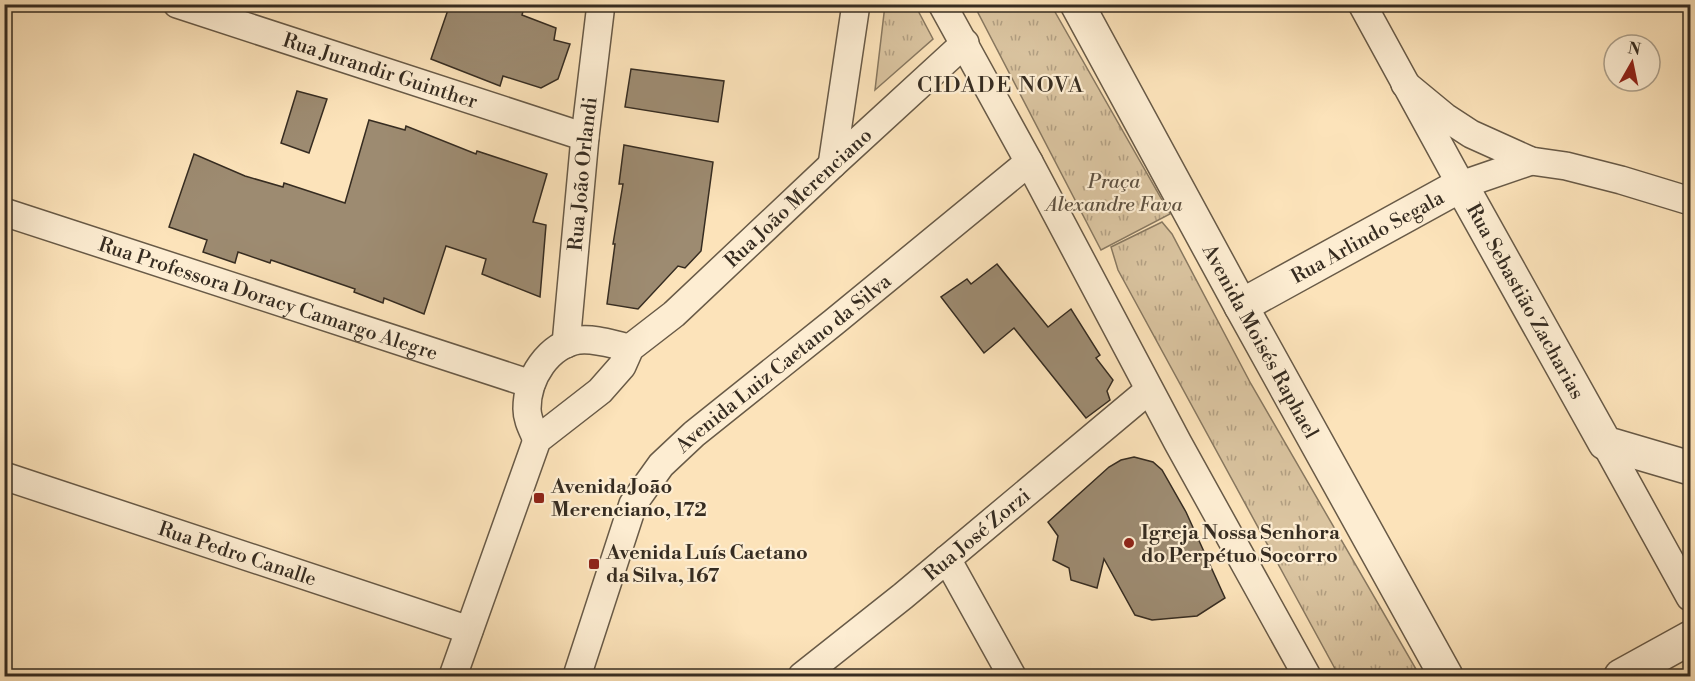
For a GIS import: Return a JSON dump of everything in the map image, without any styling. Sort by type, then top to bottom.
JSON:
[{"type":"street","name":"Rua Jurandir Guinther","points":[[177,4],[585,137]]},
{"type":"street","name":"Rua João Orlandi","points":[[566,344],[585,137],[601,4]]},
{"type":"street","points":[[832,165],[856,4]]},
{"type":"street","points":[[942,4],[1029,162],[1149,390],[1307,676]]},
{"type":"street","name":"Avenida Moisés Raphael","points":[[1077,4],[1446,676]]},
{"type":"street","name":"Rua Sebastião Zacharias","points":[[1362,4],[1690,597]]},
{"type":"street","name":"Rua João Merenciano","points":[[537,440],[600,391],[622,366],[630,348],[674,314],[965,43]]},
{"type":"street","points":[[1405,84],[1471,134],[1531,161],[1566,166],[1690,201]]},
{"type":"street","name":"Rua Arlindo Segala","points":[[1241,306],[1461,185],[1531,161]]},
{"type":"street","name":"Avenida Luiz Caetano da Silva","points":[[577,676],[633,504],[661,465],[694,434],[1029,162]]},
{"type":"street","name":"Rua Professora Doracy Camargo Alegre","points":[[4,212],[531,384]]},
{"type":"street","points":[[453,676],[537,440],[527,409],[531,384],[538,369],[566,344],[582,340],[630,348]]},
{"type":"street","name":"Rua José Zorzi","points":[[802,676],[947,559],[1149,390]]},
{"type":"street","points":[[1605,443],[1690,468]]},
{"type":"street","name":"Rua Pedro Canalle","points":[[4,476],[469,630]]},
{"type":"street","points":[[947,559],[1012,676]]},
{"type":"street","points":[[1621,676],[1690,638]]},
{"type":"green space","points":[[885,5],[915,5],[933,39],[875,90]]},
{"type":"green space","name":"Praça Alexandre Fava","points":[[974,5],[1051,5],[1170,214],[1101,250]]},
{"type":"green space","points":[[1162,222],[1172,234],[1251,384],[1420,676],[1339,676],[1118,270],[1111,247]]},
{"type":"building","points":[[450,4],[525,4],[522,15],[556,28],[554,40],[570,44],[558,79],[541,88],[503,76],[500,86],[431,59]]},
{"type":"building","points":[[631,69],[724,81],[718,122],[625,107]]},
{"type":"building","points":[[297,91],[327,99],[309,153],[281,143]]},
{"type":"building","points":[[369,120],[405,130],[406,126],[476,154],[477,151],[547,174],[533,222],[546,225],[540,297],[482,274],[486,259],[446,246],[424,314],[384,298],[383,303],[354,292],[355,289],[271,260],[270,263],[238,252],[235,263],[203,252],[207,240],[169,227],[194,154],[245,176],[283,187],[284,183],[345,203]]},
{"type":"building","points":[[624,145],[713,162],[701,251],[685,268],[678,266],[638,309],[607,304],[615,244],[613,244],[623,184],[619,184]]},
{"type":"building","points":[[997,264],[1048,327],[1071,309],[1100,355],[1096,358],[1113,380],[1107,391],[1110,400],[1086,418],[1014,328],[984,353],[941,297],[967,279],[971,284]]},
{"type":"building","name":"Igreja Nossa Senhora do Perpétuo Socorro","points":[[1134,457],[1153,462],[1162,470],[1186,512],[1225,598],[1197,616],[1152,620],[1135,615],[1104,559],[1097,588],[1071,580],[1069,568],[1053,560],[1058,536],[1048,522],[1109,467],[1121,460]]},
{"type":"place","name":"Avenida João Merenciano, 172","points":[[539,498]]},
{"type":"place","name":"Igreja Nossa Senhora do Perpétuo Socorro","points":[[1129,543]]},
{"type":"place","name":"Avenida Luís Caetano da Silva, 167","points":[[594,564]]},
{"type":"district","name":"CIDADE NOVA","points":[[1001,84]]}]
